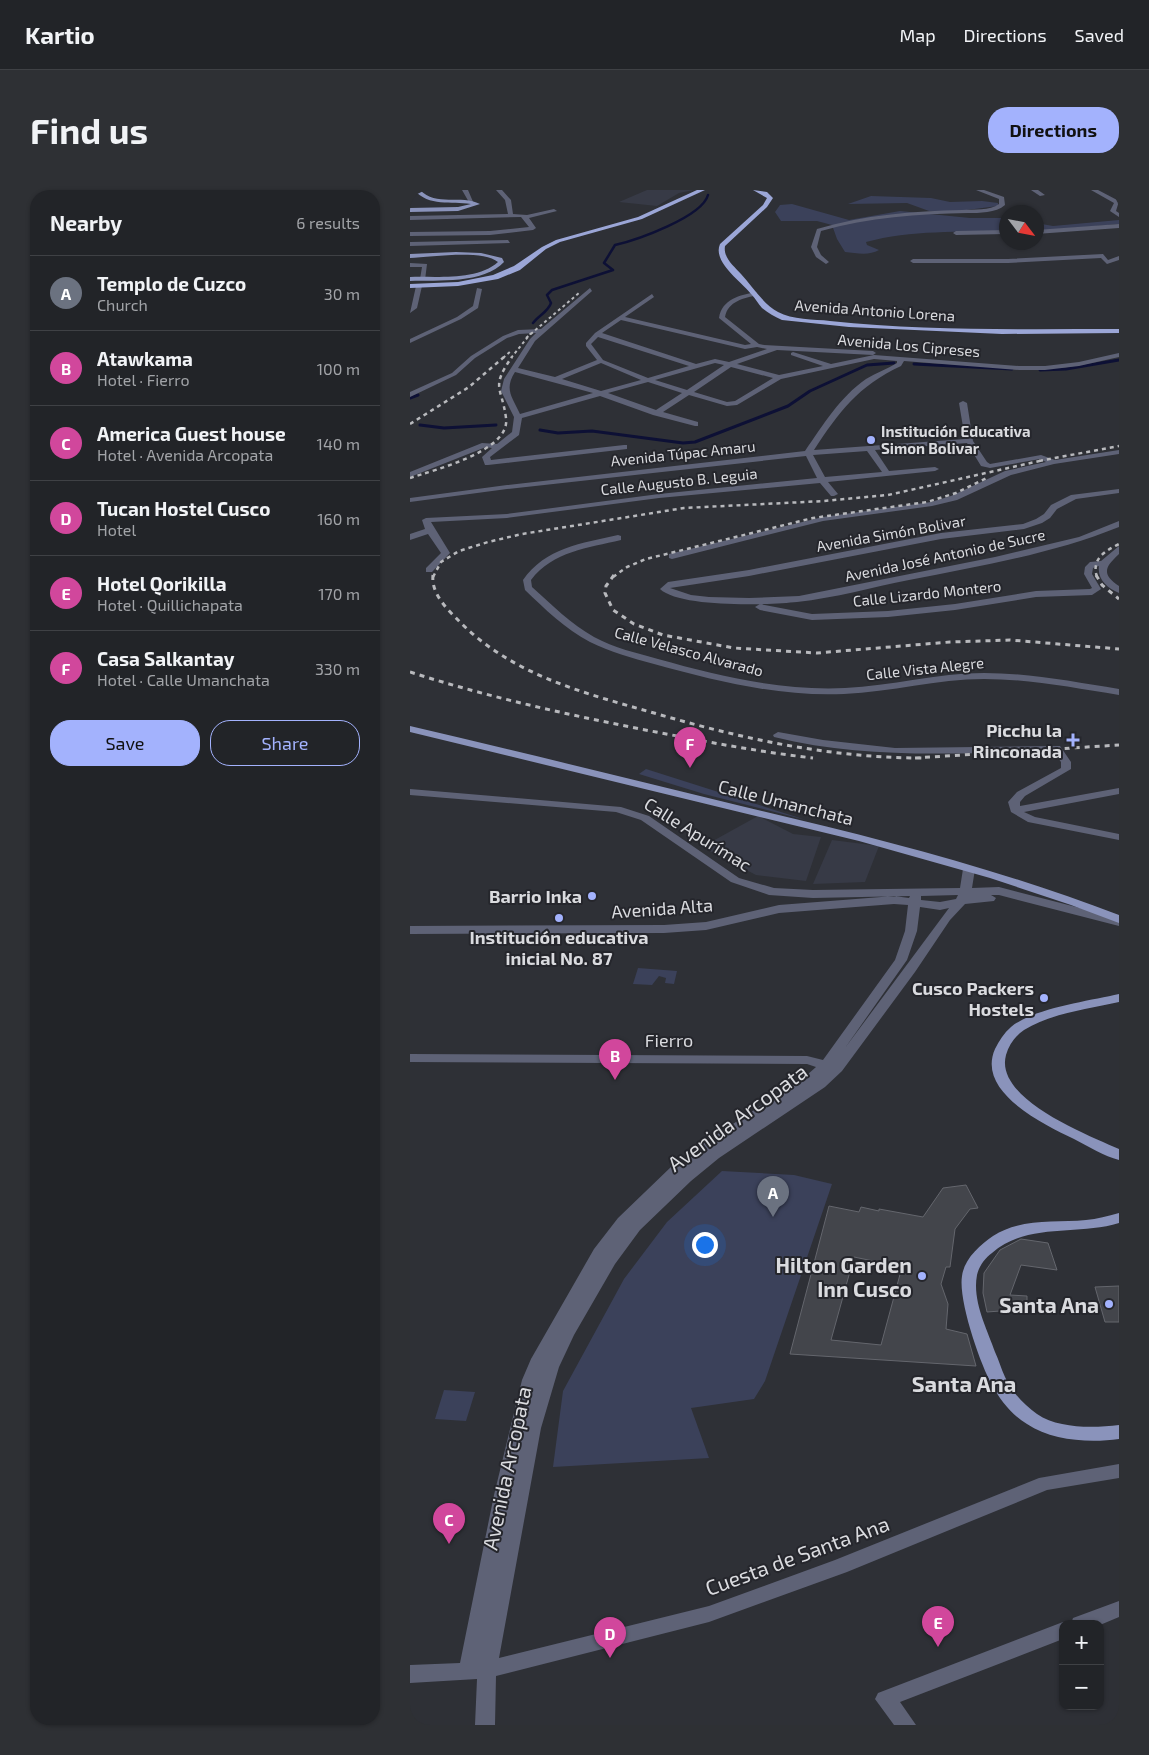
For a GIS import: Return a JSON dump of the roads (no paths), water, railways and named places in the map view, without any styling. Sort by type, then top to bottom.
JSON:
[{"type":"highway","points":[[410,286],[421,282],[458,284],[495,277],[517,268],[544,248],[558,241],[640,218],[702,190]]},
{"type":"highway","name":"Avenida Antonio Lorena","points":[[756,190],[765,193],[770,198],[765,206],[722,245],[721,250],[725,261],[756,294],[763,305],[775,314],[794,320],[817,323],[1002,332],[1119,331]]},
{"type":"main road","points":[[410,210],[458,209],[477,206],[477,204],[472,203],[430,198],[417,191]]},
{"type":"main road","points":[[410,256],[483,255],[496,257],[501,262],[494,268],[477,274],[421,282],[410,279]]},
{"type":"main road","name":"Calle Umanchata","points":[[410,729],[853,836],[969,869],[1075,902],[1118,918]]},
{"type":"main road","points":[[1119,998],[1042,1018],[1019,1028],[1010,1035],[1000,1051],[997,1064],[1000,1077],[1018,1099],[1044,1118],[1119,1156]]},
{"type":"main road","points":[[1119,1218],[1102,1223],[1026,1229],[1004,1236],[985,1250],[975,1262],[968,1278],[970,1299],[975,1317],[999,1383],[1020,1408],[1036,1422],[1062,1429],[1087,1433],[1119,1432]]},
{"type":"street","points":[[465,190],[472,203]]},
{"type":"street","points":[[499,190],[508,200],[511,215]]},
{"type":"street","points":[[826,262],[818,256],[814,247],[819,230],[850,220],[921,212],[987,210],[998,208],[1002,204],[1002,198],[979,190]]},
{"type":"street","points":[[1034,190],[1042,195]]},
{"type":"street","points":[[1094,190],[1117,202],[1113,211],[1119,215]]},
{"type":"street","points":[[410,196],[417,191]]},
{"type":"street","points":[[410,218],[511,215],[526,217],[554,211]]},
{"type":"street","points":[[464,234],[466,217]]},
{"type":"street","points":[[410,234],[490,233],[533,228],[526,217]]},
{"type":"street","points":[[1044,231],[1119,226]]},
{"type":"street","points":[[956,233],[999,232]]},
{"type":"street","points":[[483,255],[490,233]]},
{"type":"street","points":[[410,244],[508,242]]},
{"type":"street","points":[[912,261],[1008,261],[1103,256],[1107,262],[1119,258]]},
{"type":"street","points":[[410,265],[426,265],[421,282],[413,298],[414,308],[410,310]]},
{"type":"street","points":[[410,341],[459,318],[476,307],[479,289]]},
{"type":"street","points":[[590,290],[532,340],[507,378],[505,391],[518,418],[516,433],[486,457],[488,464],[624,447]]},
{"type":"street","name":"Avenida Los Cipreses","points":[[756,294],[732,301],[722,312],[722,318],[757,345],[775,349],[881,353],[900,359],[1045,368],[1079,364],[1119,355]]},
{"type":"street","points":[[652,296],[596,334],[588,344],[600,361],[648,380],[722,403],[737,402],[779,377],[874,357],[900,359],[901,363],[899,366],[872,378],[840,405],[808,453],[823,480],[834,494]]},
{"type":"street","points":[[620,318],[745,347],[757,345]]},
{"type":"street","points":[[410,395],[454,374],[473,357],[510,334],[541,331]]},
{"type":"street","points":[[596,334],[696,366]]},
{"type":"street","points":[[656,413],[732,364],[775,349],[832,367]]},
{"type":"street","points":[[410,401],[454,380],[479,364],[480,361],[473,357]]},
{"type":"street","points":[[558,378],[600,361]]},
{"type":"street","points":[[518,418],[715,361],[779,377]]},
{"type":"street","points":[[513,369],[558,378],[599,394],[694,424]]},
{"type":"street","points":[[963,403],[969,442],[984,464],[990,466],[1041,457],[1054,462]]},
{"type":"street","name":"Avenida Túpac Amaru","points":[[410,500],[507,487],[808,453],[969,442]]},
{"type":"street","points":[[410,475],[485,446],[498,446]]},
{"type":"street","points":[[869,448],[887,474]]},
{"type":"street","points":[[672,556],[823,519],[918,507],[944,501],[1008,473],[1054,462],[1119,452]]},
{"type":"street","name":"Calle Augusto B. Leguia","points":[[430,530],[426,520],[507,516],[659,496],[936,469]]},
{"type":"street","name":"Avenida Simón Bolivar","points":[[718,599],[692,599],[664,590],[664,587],[749,573],[941,536],[1024,526],[1047,516],[1054,507],[1074,497],[1119,491]]},
{"type":"street","name":"Avenida José Antonio de Sucre","points":[[718,599],[799,599],[995,560],[1082,539],[1119,524]]},
{"type":"street","points":[[410,537],[430,530],[446,553],[429,570]]},
{"type":"street","name":"Calle Velasco Alvarado","points":[[618,538],[572,549],[547,558],[534,568],[527,580],[528,588],[566,623],[593,640],[611,648],[688,670],[773,689],[794,691]]},
{"type":"street","points":[[1119,549],[1104,563],[1102,569],[1103,578],[1119,590]]},
{"type":"street","name":"Calle Lizardo Montero","points":[[718,599],[812,617],[888,614],[1036,594],[1092,592],[1097,589],[1088,574],[1089,567],[1093,564],[1104,563]]},
{"type":"street","points":[[773,600],[780,610]]},
{"type":"street","name":"Calle Vista Alegre","points":[[794,691],[820,692],[868,689],[947,678],[985,676],[1017,678],[1119,692]]},
{"type":"street","points":[[778,735],[823,743],[896,751],[1041,747],[1057,749],[1066,762],[1066,769],[1021,794],[1014,802],[1016,810],[1021,816],[1032,820],[1119,837]]},
{"type":"street","name":"Calle Apurímac","points":[[410,792],[617,808],[645,818],[734,880],[772,892],[915,897]]},
{"type":"street","points":[[1016,810],[1116,793]]},
{"type":"street","points":[[963,896],[969,869]]},
{"type":"street","points":[[772,892],[779,909]]},
{"type":"street","points":[[915,897],[940,906],[963,896],[998,898],[1118,918]]},
{"type":"street","name":"Avenida Arcopata","points":[[485,1725],[478,1671],[502,1495],[518,1425],[530,1380],[546,1346],[599,1253],[623,1222],[677,1170],[700,1152],[832,1066],[911,970],[963,896]]},
{"type":"street","name":"Avenida Arcopata","points":[[832,1066],[901,960],[912,931],[915,897]]},
{"type":"street","name":"Avenida Alta","points":[[410,930],[664,929],[706,926],[779,909],[915,897]]},
{"type":"street","name":"Fierro","points":[[410,1058],[807,1060],[832,1066]]},
{"type":"street","name":"Cuesta de Santa Ana","points":[[410,1674],[478,1671],[709,1614],[841,1566],[1045,1483],[1119,1471]]},
{"type":"street","points":[[1090,1620],[1119,1609]]},
{"type":"street","points":[[906,1725],[885,1699],[1059,1632]]},
{"type":"waterway","points":[[533,323],[550,306],[551,303],[547,295],[552,290],[613,270],[604,263],[615,245],[653,233],[682,219],[703,203],[708,195]]},
{"type":"waterway","points":[[1040,370],[1066,369],[1119,360]]},
{"type":"waterway","points":[[540,430],[558,433],[592,431],[683,443],[695,442],[788,406],[810,391],[867,365],[894,363]]},
{"type":"waterway","points":[[914,364],[1012,369]]},
{"type":"waterway","points":[[410,398],[418,395]]},
{"type":"waterway","points":[[420,425],[444,428],[496,425]]},
{"type":"railway","points":[[529,335],[579,293]]},
{"type":"railway","points":[[511,358],[529,335]]},
{"type":"railway","points":[[526,338],[529,335]]},
{"type":"railway","points":[[503,358],[511,351]]},
{"type":"railway","points":[[410,424],[469,387],[504,357]]},
{"type":"railway","points":[[410,478],[469,457],[496,440],[504,430],[506,418],[499,382],[505,367],[512,357]]},
{"type":"railway","points":[[1042,460],[1119,446]]},
{"type":"railway","points":[[433,577],[441,562],[459,551],[522,534],[684,508],[824,501],[888,495],[1042,460]]},
{"type":"railway","points":[[613,577],[627,567],[646,559],[813,518],[927,502],[956,493],[989,477]]},
{"type":"railway","points":[[1097,577],[1096,565],[1100,556],[1119,544]]},
{"type":"railway","points":[[614,575],[606,586],[605,593],[613,610],[634,624],[663,635],[734,648],[817,653],[950,642],[1010,640],[1119,649]]},
{"type":"railway","points":[[433,577],[434,588],[440,600],[479,639],[501,655],[550,680],[601,698],[754,739],[854,755],[917,758]]},
{"type":"railway","points":[[1097,577],[1102,585],[1119,599]]},
{"type":"railway","points":[[410,672],[532,706],[594,720],[773,753],[813,758]]},
{"type":"railway","points":[[917,758],[1119,745]]},
{"type":"railway","points":[[917,758],[923,758]]},
{"type":"place","name":"Institución Educativa Simon Bolivar","points":[[871,440]]},
{"type":"place","name":"Picchu la Rinconada","points":[[1073,740]]},
{"type":"place","name":"Casa Salkantay","points":[[690,768]]},
{"type":"place","name":"Barrio Inka","points":[[592,896]]},
{"type":"place","name":"Institución educativa inicial No. 87","points":[[559,918]]},
{"type":"place","name":"Cusco Packers Hostels","points":[[1044,998]]},
{"type":"place","name":"Atawkama","points":[[615,1080]]},
{"type":"place","name":"Templo de Cuzco","points":[[773,1217]]},
{"type":"place","name":"Hilton Garden Inn Cusco","points":[[922,1276]]},
{"type":"place","name":"Santa Ana","points":[[1109,1304]]},
{"type":"place","name":"America Guest house","points":[[449,1544]]},
{"type":"place","name":"Hotel Qorikilla","points":[[938,1647]]},
{"type":"place","name":"Tucan Hostel Cusco","points":[[610,1658]]},
{"type":"district","name":"Santa Ana","points":[[964,1383]]}]
